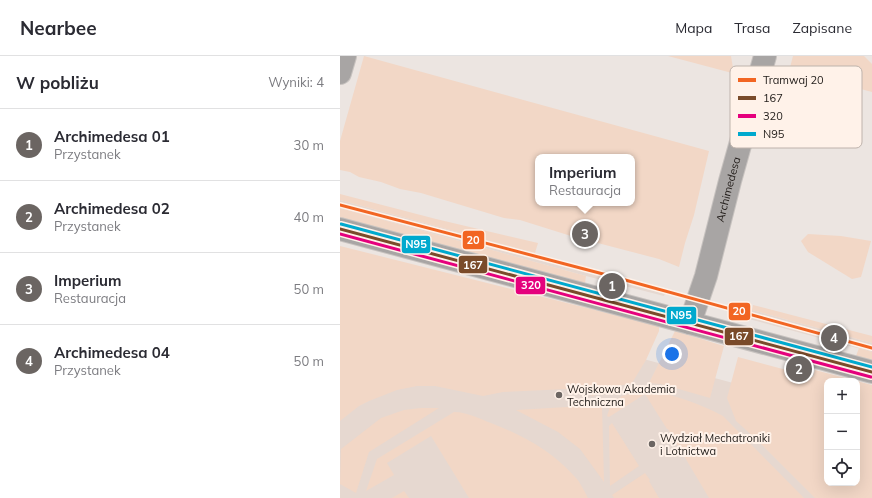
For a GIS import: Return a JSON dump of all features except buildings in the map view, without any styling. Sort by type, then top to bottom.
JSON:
[{"type":"street","points":[[340,73],[344,56]]},
{"type":"street","name":"Archimedesa","points":[[762,66],[765,56]]},
{"type":"street","name":"Archimedesa","points":[[690,324],[706,276],[739,148]]},
{"type":"street","points":[[340,229],[872,372]]},
{"type":"shaded area","points":[[364,56],[709,151],[694,215],[679,267],[659,259],[571,236],[520,220],[504,218],[421,193],[400,189],[340,170],[340,141]]},
{"type":"shaded area","points":[[668,56],[731,56],[733,66],[730,66],[730,72]]},
{"type":"shaded area","points":[[793,56],[864,56],[872,64],[872,92],[862,89],[862,66],[790,66]]},
{"type":"shaded area","points":[[340,194],[436,219],[538,243],[535,253],[340,200]]},
{"type":"shaded area","points":[[340,200],[666,289],[664,296],[586,276],[340,208]]},
{"type":"shaded area","points":[[340,208],[586,276],[585,283],[340,220]]},
{"type":"shaded area","points":[[808,234],[841,236],[871,241],[861,277],[852,279],[808,252],[801,241]]},
{"type":"shaded area","points":[[340,246],[659,326],[659,331],[646,360],[632,383],[609,388],[593,396],[567,389],[503,392],[483,396],[435,386],[417,386],[397,390],[369,401],[359,406],[340,421]]},
{"type":"shaded area","name":"Wojskowa Akademia Techniczna","points":[[340,278],[824,407],[824,486],[860,486],[872,498],[340,498]]},
{"type":"shaded area","points":[[753,305],[872,336],[872,343],[752,310]]},
{"type":"shaded area","points":[[752,310],[872,343],[872,352],[749,319]]},
{"type":"shaded area","points":[[675,331],[724,346],[710,398],[661,384],[649,383]]},
{"type":"shaded area","points":[[859,348],[872,352],[872,360],[856,356]]},
{"type":"shaded area","points":[[738,357],[813,377],[815,370],[846,378],[824,378],[824,486],[860,486],[860,382],[872,385],[872,498],[815,498],[736,421],[727,398]]},
{"type":"shaded area","points":[[643,390],[663,393],[684,399],[723,416],[804,498],[709,498],[668,429],[645,394],[609,417],[607,416],[611,404],[622,396]]},
{"type":"shaded area","points":[[602,405],[604,482],[580,449],[558,432],[516,410]]},
{"type":"shaded area","points":[[439,408],[369,452],[356,493],[340,484],[341,449],[381,418],[404,410]]},
{"type":"shaded area","points":[[454,412],[469,414],[515,433],[537,445],[557,459],[575,477],[588,498],[469,498],[431,436],[387,463],[394,475],[366,491],[377,459]]},
{"type":"shaded area","points":[[612,423],[639,466],[610,486],[609,426]]},
{"type":"shaded area","points":[[645,473],[659,498],[614,498],[612,495]]},
{"type":"shaded area","points":[[404,491],[409,498],[392,498]]},
{"type":"tram line","name":"20","points":[[340,205],[607,275],[872,348]]},
{"type":"transit line","name":"N95","points":[[341,224],[872,367]]},
{"type":"transit line","name":"167","points":[[340,229],[872,372]]},
{"type":"transit line","name":"320","points":[[340,234],[871,377]]},
{"type":"place","name":"Imperium","points":[[585,234]]},
{"type":"place","name":"Archimedesa 01","points":[[612,286]]},
{"type":"place","name":"Archimedesa 04","points":[[834,338]]},
{"type":"place","name":"Archimedesa 02","points":[[799,369]]},
{"type":"place","name":"Wojskowa Akademia Techniczna","points":[[559,395]]},
{"type":"place","name":"Wydział Mechatroniki i Lotnictwa","points":[[652,444]]}]
